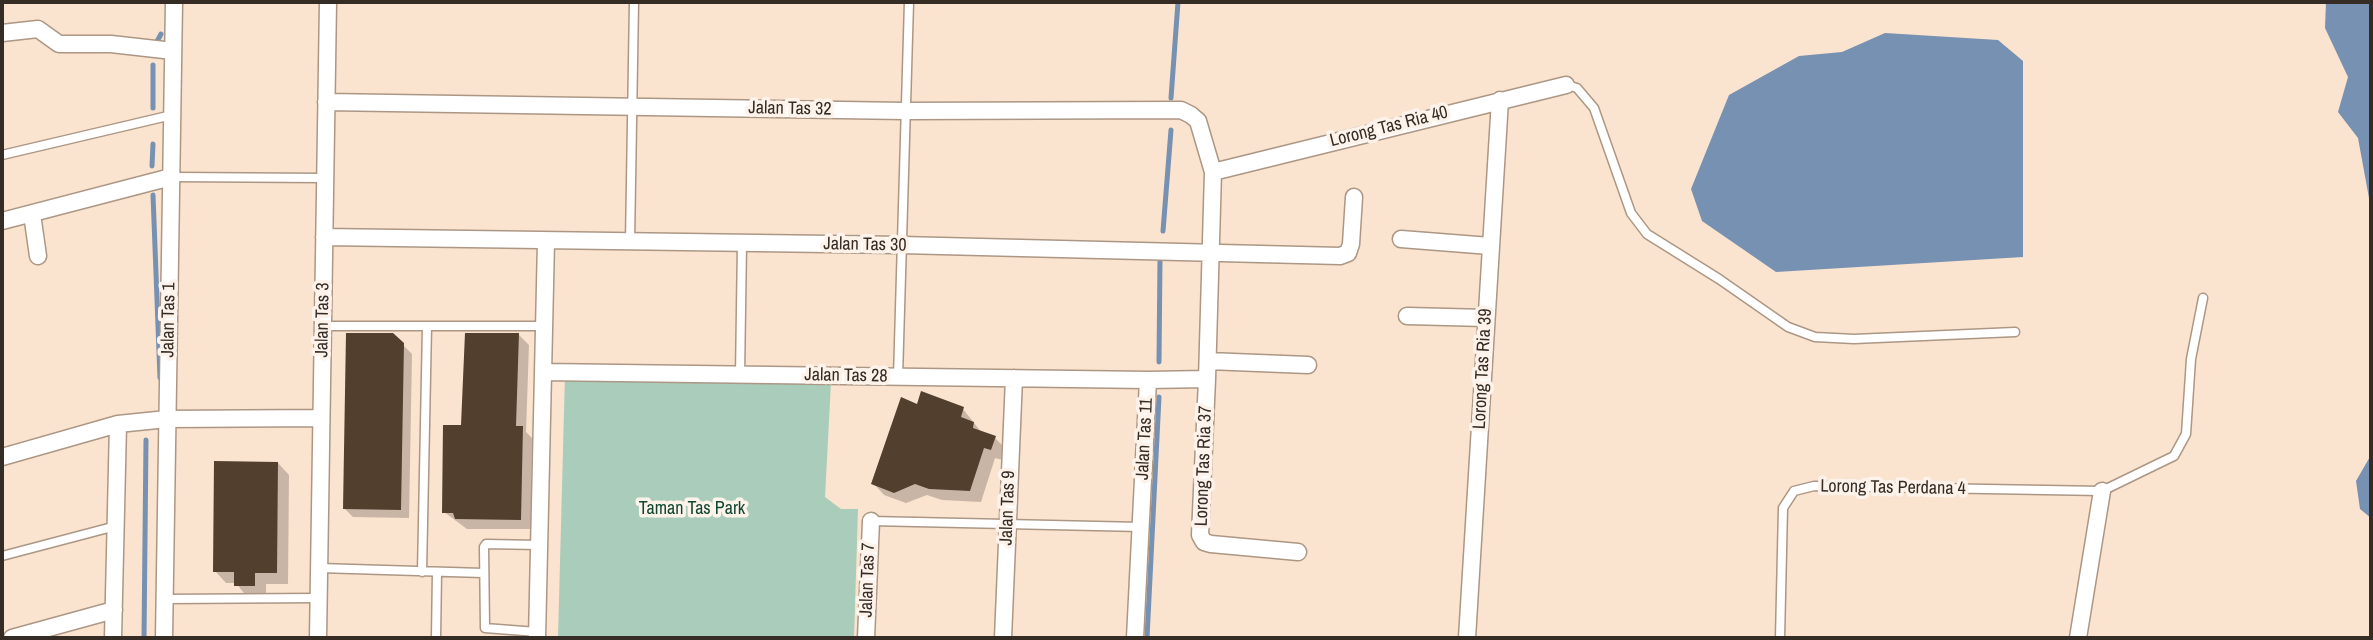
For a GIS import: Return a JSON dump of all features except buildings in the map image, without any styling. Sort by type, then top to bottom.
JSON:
[{"type":"street","name":"Jalan Tas 1","points":[[164,638],[174,2]]},
{"type":"street","name":"Jalan Tas 3","points":[[318,638],[328,2]]},
{"type":"street","points":[[2,33],[38,29],[59,44],[111,44],[173,51]]},
{"type":"street","name":"Lorong Tas Ria 40","points":[[1213,172],[1566,85]]},
{"type":"street","name":"Lorong Tas Ria 39","points":[[1467,638],[1500,100]]},
{"type":"street","name":"Jalan Tas 32","points":[[326,102],[905,111],[1181,110],[1198,121],[1213,172]]},
{"type":"street","points":[[1207,379],[1213,172]]},
{"type":"street","points":[[2,221],[171,177]]},
{"type":"street","name":"Jalan Tas 30","points":[[324,237],[901,245],[1328,256],[1348,253],[1353,197]]},
{"type":"street","points":[[32,214],[38,256]]},
{"type":"street","points":[[1401,239],[1490,246]]},
{"type":"street","points":[[537,635],[546,241]]},
{"type":"street","points":[[1407,316],[1486,318]]},
{"type":"street","points":[[1208,361],[1308,365]]},
{"type":"street","name":"Jalan Tas 28","points":[[543,372],[1148,380]]},
{"type":"street","name":"Jalan Tas 9","points":[[1003,638],[1014,379]]},
{"type":"street","name":"Jalan Tas 11","points":[[1135,638],[1148,380],[1207,379]]},
{"type":"street","name":"Lorong Tas Ria 37","points":[[1207,379],[1200,535],[1204,542],[1211,544],[1298,552]]},
{"type":"street","points":[[2,457],[118,424],[167,419],[321,418]]},
{"type":"street","points":[[113,638],[118,424]]},
{"type":"street","points":[[2078,638],[2102,491]]},
{"type":"street","name":"Jalan Tas 7","points":[[866,638],[872,521]]},
{"type":"street","points":[[12,638],[114,610]]},
{"type":"lane","points":[[630,242],[634,2]]},
{"type":"lane","points":[[898,377],[909,2]]},
{"type":"lane","points":[[1566,85],[1577,88],[1594,108],[1631,213],[1647,234],[1788,327],[1815,337],[1854,339],[2015,332]]},
{"type":"lane","points":[[2,155],[172,115]]},
{"type":"lane","points":[[171,177],[325,178]]},
{"type":"lane","points":[[740,375],[742,243]]},
{"type":"lane","points":[[2102,491],[2174,456],[2186,434],[2191,359],[2203,298]]},
{"type":"lane","points":[[323,326],[544,326]]},
{"type":"lane","points":[[422,572],[427,326]]},
{"type":"lane","name":"Lorong Tas Perdana 4","points":[[1780,638],[1783,508],[1794,491],[1814,486],[2102,491]]},
{"type":"lane","points":[[872,521],[1140,527]]},
{"type":"lane","points":[[2,556],[116,526]]},
{"type":"lane","points":[[537,635],[485,628],[483,573],[485,544],[539,545]]},
{"type":"lane","points":[[319,568],[483,573]]},
{"type":"lane","points":[[436,638],[437,572]]},
{"type":"lane","points":[[164,599],[318,598]]},
{"type":"green space","name":"Taman Tas Park","points":[[565,374],[831,382],[825,497],[841,509],[858,509],[854,638],[558,638]]},
{"type":"water","points":[[2326,2],[2371,2],[2371,209],[2358,138],[2338,112],[2348,77],[2325,28]]},
{"type":"water","points":[[1885,33],[1998,40],[2023,61],[2023,257],[1776,272],[1702,221],[1691,189],[1729,95],[1799,56],[1842,52]]},
{"type":"water","points":[[2371,455],[2371,518],[2360,509],[2356,481]]},
{"type":"waterway","points":[[1171,98],[1178,2]]},
{"type":"waterway","points":[[154,47],[161,34]]},
{"type":"waterway","points":[[153,65],[153,108]]},
{"type":"waterway","points":[[1163,231],[1171,130]]},
{"type":"waterway","points":[[152,166],[153,144]]},
{"type":"waterway","points":[[153,195],[160,378]]},
{"type":"waterway","points":[[1159,362],[1160,258]]},
{"type":"waterway","points":[[1147,638],[1159,397]]},
{"type":"waterway","points":[[144,638],[146,440]]}]
